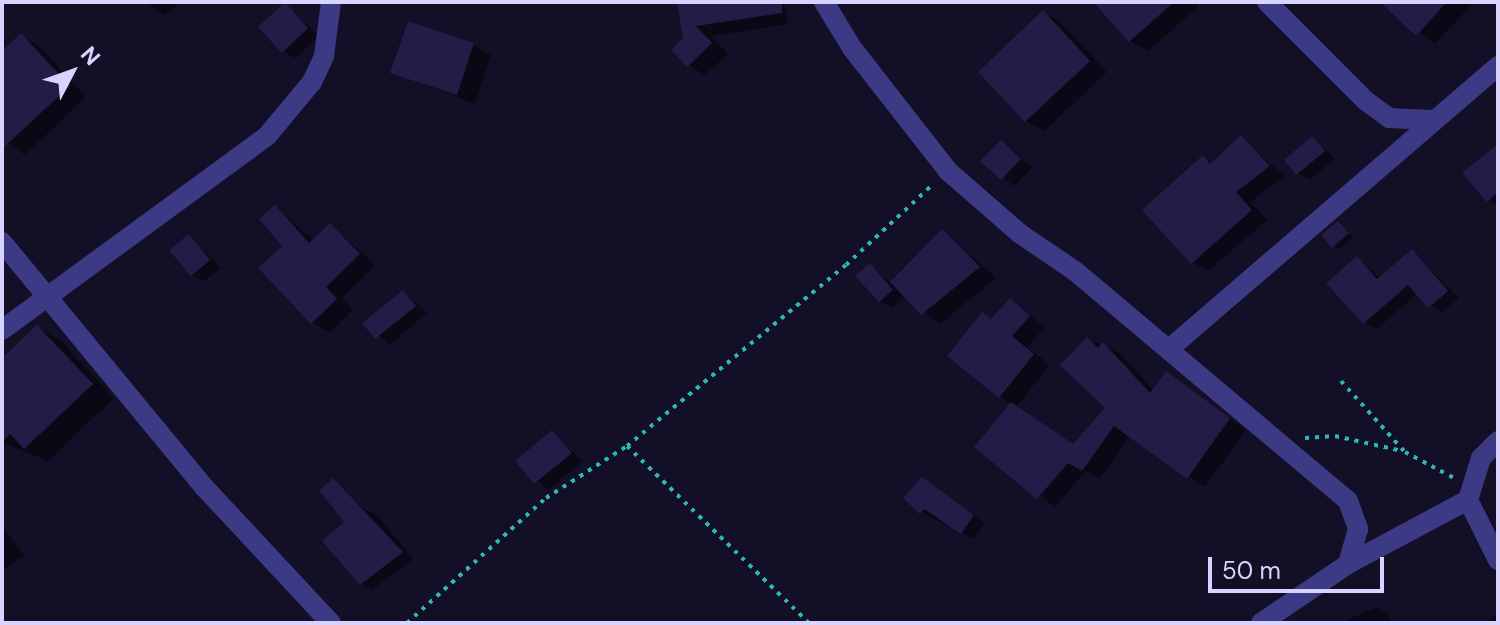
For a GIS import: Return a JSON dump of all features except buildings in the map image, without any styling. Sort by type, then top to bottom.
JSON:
[{"type":"street","points":[[2,330],[267,136],[293,109],[324,56],[331,2]]},
{"type":"street","points":[[824,2],[852,48],[948,171],[1169,349],[1348,501],[1358,529],[1348,564]]},
{"type":"street","points":[[1267,2],[1341,80],[1389,118],[1432,120]]},
{"type":"street","points":[[1169,349],[1498,66]]},
{"type":"street","points":[[2,242],[205,488],[331,623]]},
{"type":"street","points":[[1261,623],[1348,564],[1469,493],[1481,458],[1498,441]]},
{"type":"street","points":[[1469,493],[1498,560]]},
{"type":"path","points":[[407,623],[546,498],[627,446],[846,265],[948,171]]},
{"type":"path","points":[[1341,381],[1405,452],[1469,493]]},
{"type":"path","points":[[1279,440],[1335,436],[1405,452]]},
{"type":"path","points":[[627,446],[809,623]]}]
